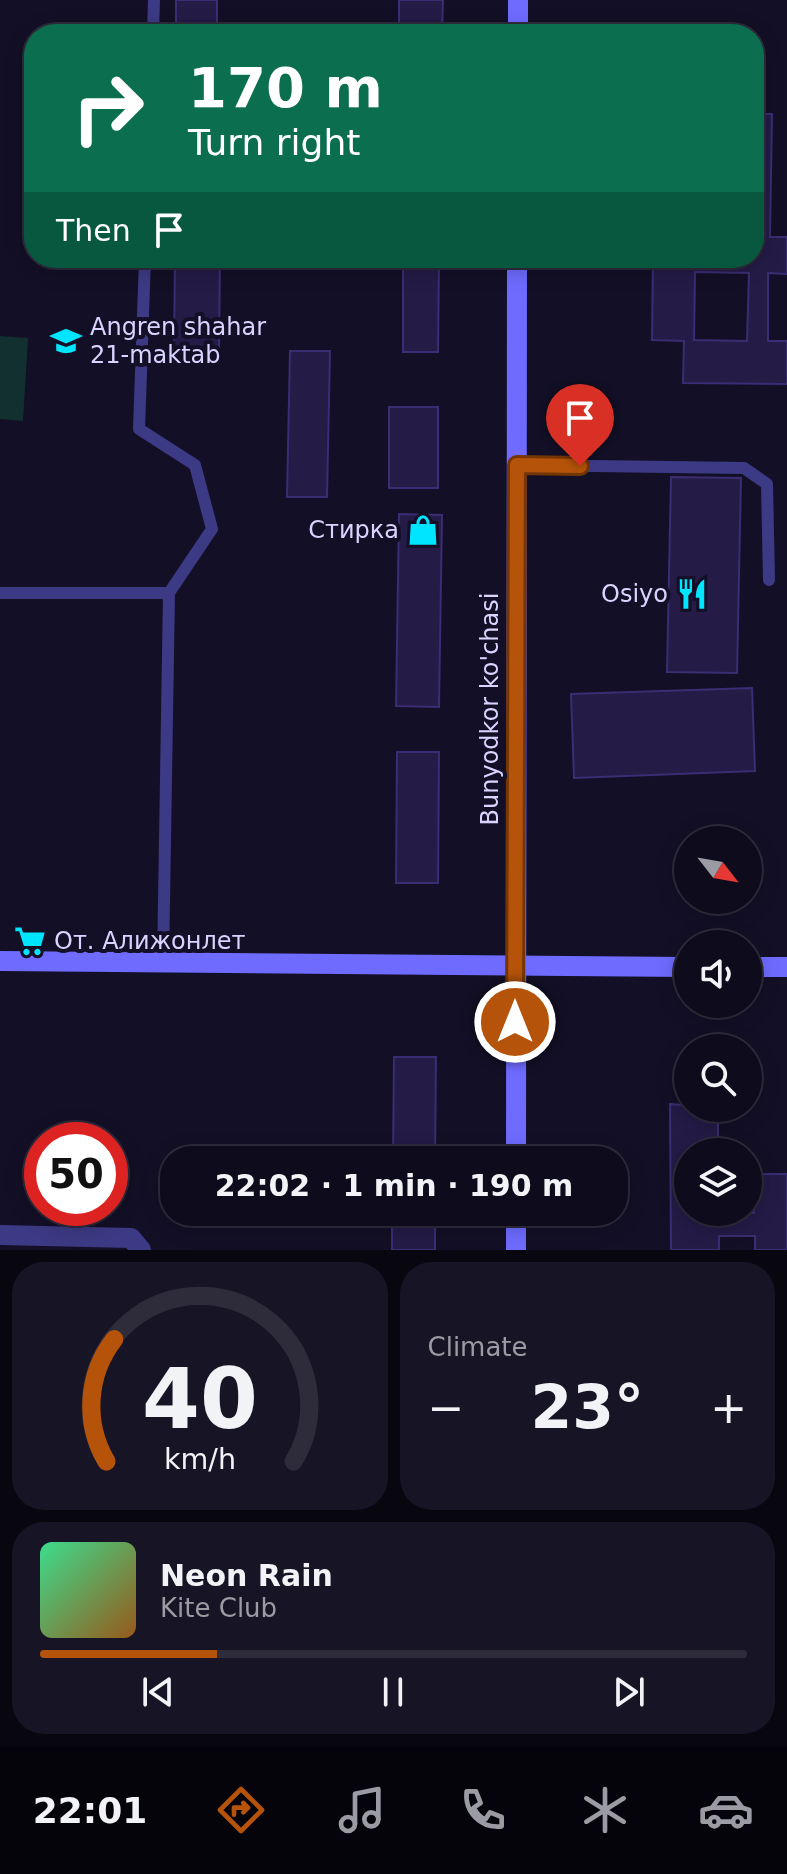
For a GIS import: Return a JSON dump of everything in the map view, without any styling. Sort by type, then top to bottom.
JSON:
[{"type":"main road","points":[[518,0],[518,24]]},
{"type":"main road","name":"Bunyodkor ko'chasi","points":[[516,1146],[517,268]]},
{"type":"main road","points":[[0,961],[674,967]]},
{"type":"main road","points":[[762,967],[787,967]]},
{"type":"main road","points":[[516,1226],[516,1250]]},
{"type":"street","points":[[0,1235],[131,1238],[141,1250]]},
{"type":"lane","points":[[153,24],[154,0]]},
{"type":"lane","points":[[145,268],[139,429],[195,465],[212,529],[169,593],[163,963]]},
{"type":"lane","points":[[517,465],[744,468],[767,484],[769,580]]},
{"type":"lane","points":[[0,593],[169,593]]},
{"type":"green space","points":[[0,336],[28,338],[23,421],[0,419]]},
{"type":"building","points":[[176,0],[217,0],[217,24],[176,24]]},
{"type":"building","points":[[399,0],[443,0],[442,24],[399,24]]},
{"type":"building","points":[[764,114],[772,114],[770,237],[787,237],[787,274],[768,273],[768,341],[787,341],[787,384],[683,383],[684,341],[652,340],[653,268],[764,268]],"holes":[[[695,272],[749,273],[747,341],[694,340]]]},
{"type":"building","points":[[175,268],[220,268],[219,349],[174,349]]},
{"type":"building","points":[[403,268],[439,268],[438,352],[403,352]]},
{"type":"building","points":[[290,351],[330,351],[327,497],[287,497]]},
{"type":"building","points":[[389,407],[438,407],[438,488],[389,488]]},
{"type":"building","points":[[671,477],[741,478],[737,673],[667,672]]},
{"type":"building","points":[[399,514],[442,515],[439,707],[396,706]]},
{"type":"building","points":[[752,688],[755,771],[574,778],[571,694]]},
{"type":"building","points":[[397,752],[439,752],[438,883],[396,883]]},
{"type":"building","points":[[394,1057],[436,1057],[435,1146],[393,1146]]},
{"type":"building","points":[[670,1104],[674,1104],[674,1122],[718,1122],[718,1138],[674,1138],[674,1226],[762,1226],[762,1174],[787,1174],[787,1250],[755,1250],[755,1236],[719,1236],[719,1250],[671,1250]]},
{"type":"building","points":[[392,1226],[435,1226],[435,1250],[392,1250]]},
{"type":"place","name":"Angren shahar 21-maktab","points":[[66,341]]},
{"type":"place","name":"Стирка","points":[[423,530]]},
{"type":"place","name":"Osiyo","points":[[692,594]]},
{"type":"place","name":"От. Алижонлет","points":[[30,941]]},
{"type":"route","points":[[515,1022],[517,465],[580,466]]}]
